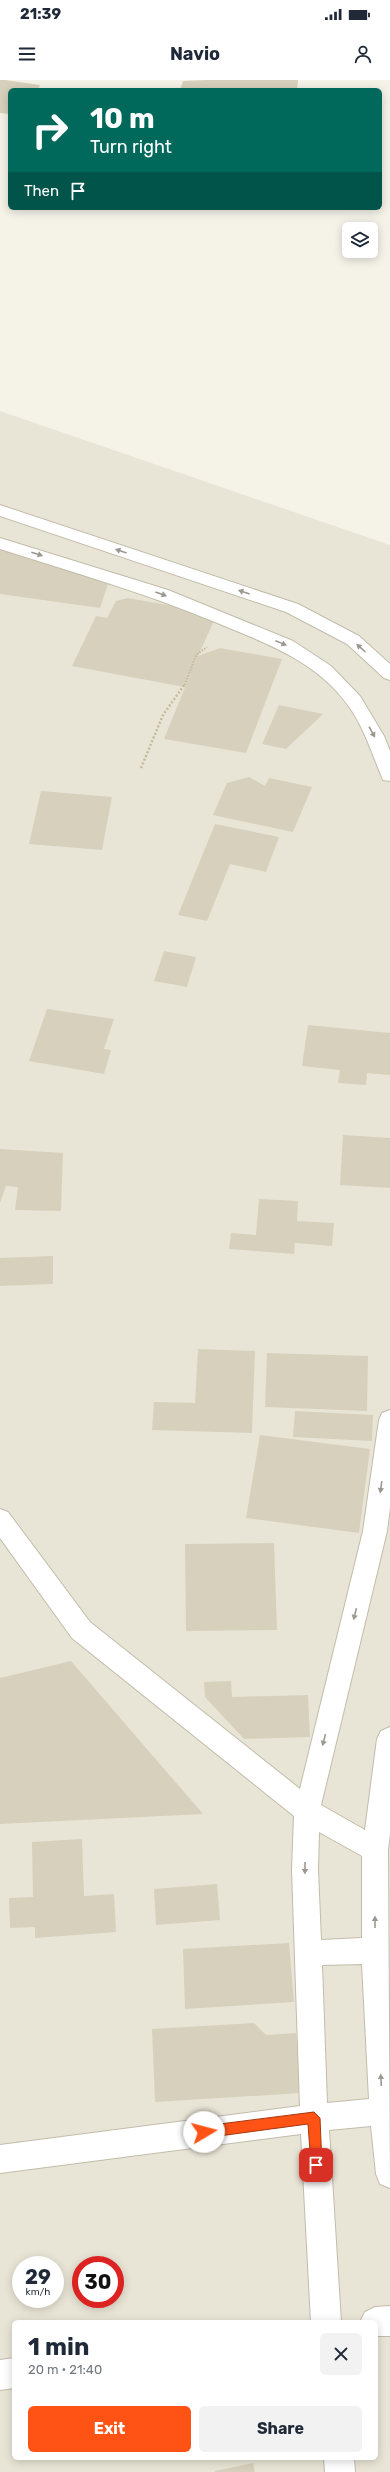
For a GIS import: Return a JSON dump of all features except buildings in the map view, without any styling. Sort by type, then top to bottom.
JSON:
[{"type":"street","points":[[0,510],[292,608],[353,640],[390,674]]},
{"type":"street","points":[[0,543],[162,594],[287,645],[325,670],[354,700],[375,736],[390,774]]},
{"type":"street","points":[[326,2320],[314,2118],[305,1870],[307,1811],[375,1531],[390,1420]]},
{"type":"street","points":[[0,1519],[81,1630],[307,1811],[375,1850]]},
{"type":"street","points":[[390,1739],[375,1850],[382,1951],[383,2111],[390,2174]]},
{"type":"street","points":[[308,1953],[382,1951]]},
{"type":"street","points":[[0,2159],[314,2118],[383,2111]]},
{"type":"street","points":[[378,2322],[390,2321]]},
{"type":"street","points":[[0,2375],[12,2373]]},
{"type":"street","points":[[339,2460],[340,2472]]},
{"type":"path","points":[[141,768],[163,714],[184,686],[196,655],[237,625]]},
{"type":"shaded area","points":[[0,411],[390,545],[390,2472],[0,2472]]},
{"type":"route","points":[[204,2132],[314,2118],[316,2165]]}]
